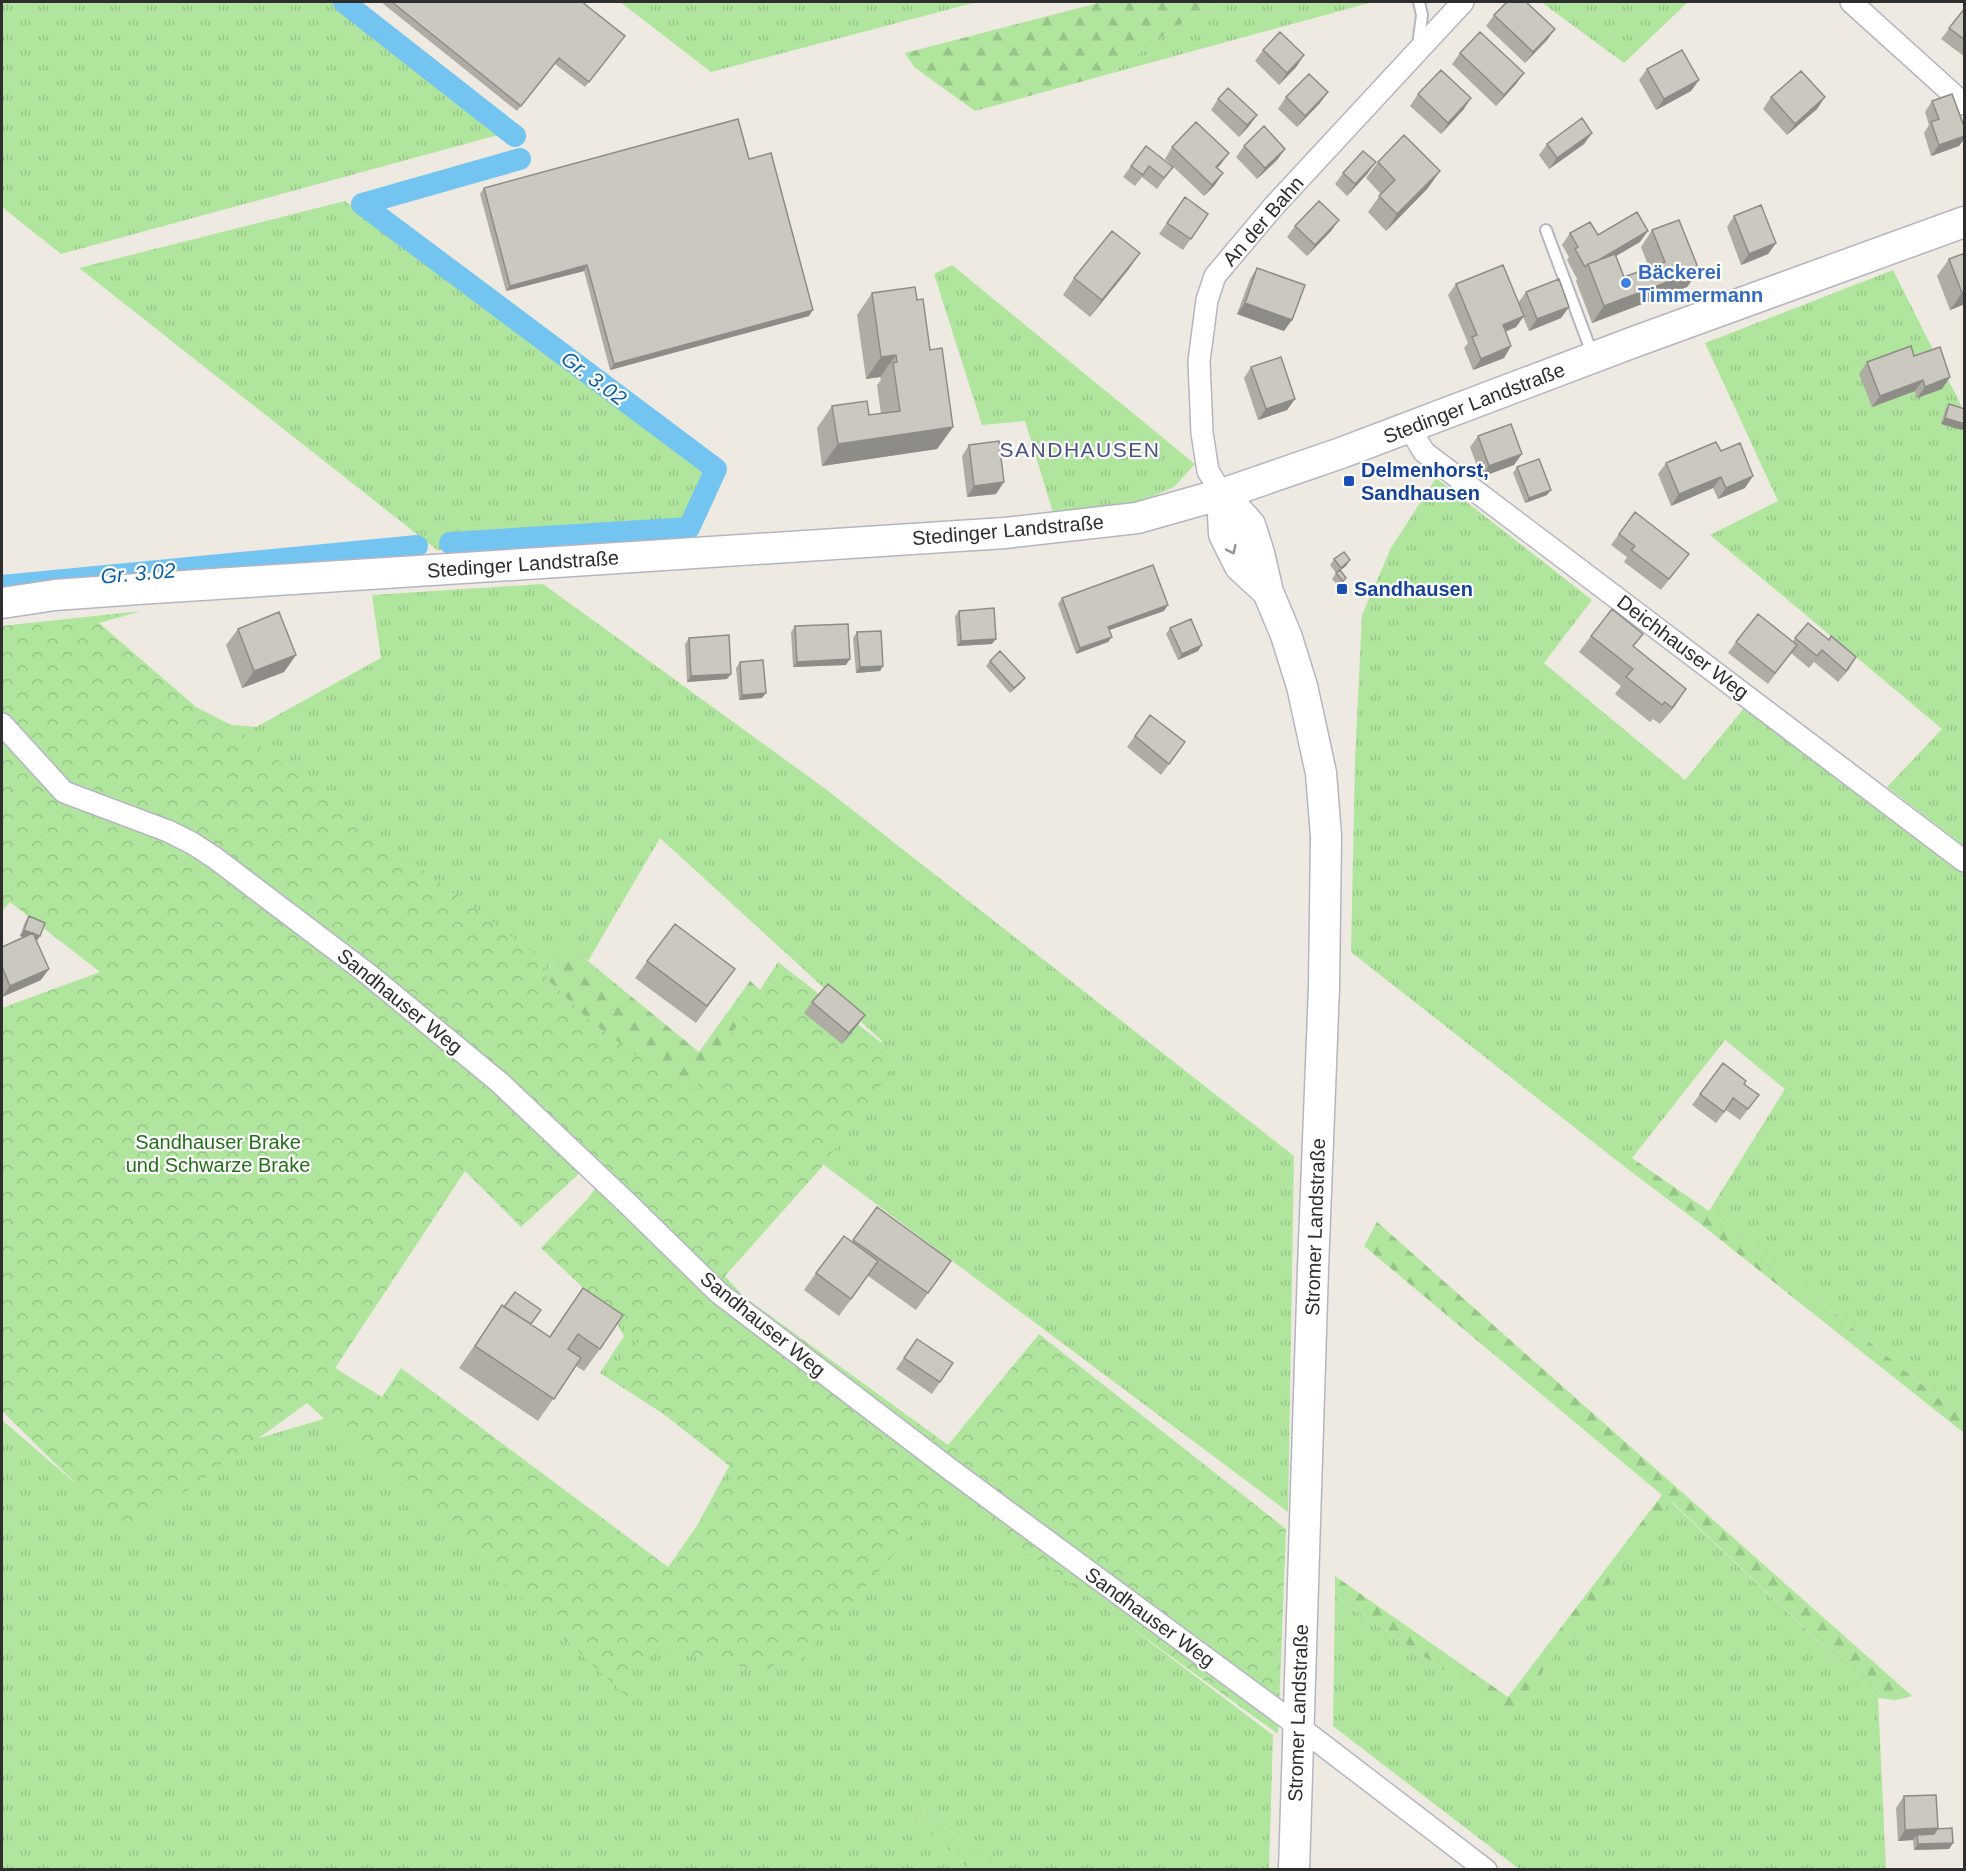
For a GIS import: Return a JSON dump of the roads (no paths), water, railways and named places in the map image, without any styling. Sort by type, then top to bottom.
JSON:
[{"type":"main road","name":"Stedinger Landstraße","points":[[2,603],[55,595],[138,589],[1005,533],[1137,518],[1222,494],[1965,222]]},
{"type":"main road","name":"Stromer Landstraße","points":[[1222,494],[1250,525],[1268,592],[1286,635],[1302,686],[1321,773],[1326,836],[1324,987],[1294,1869]]},
{"type":"street","name":"An der Bahn","points":[[1222,494],[1208,471],[1203,443],[1199,360],[1207,300],[1215,276],[1273,207],[1463,2]]},
{"type":"street","points":[[1851,2],[1965,104]]},
{"type":"street","name":"Deichhauser Weg","points":[[1409,427],[1424,452],[1965,861]]},
{"type":"street","name":"Sandhauser Weg","points":[[2,724],[64,792],[168,831],[192,843],[368,974],[499,1082],[719,1293],[961,1477],[1298,1726],[1486,1869]]},
{"type":"lane","points":[[1418,49],[1422,15],[1419,2]]},
{"type":"lane","points":[[1546,230],[1594,358]]},
{"type":"waterway","name":"Gr. 3.02","points":[[344,2],[515,136]]},
{"type":"waterway","name":"Gr. 3.02","points":[[450,543],[689,528],[716,469],[362,204],[520,159]]},
{"type":"waterway","name":"Gr. 3.02","points":[[2,586],[417,546]]},
{"type":"place","name":"Bäckerei Timmermann","points":[[1626,283]]},
{"type":"place","name":"Delmenhorst, Sandhausen","points":[[1349,481]]},
{"type":"place","name":"Sandhausen","points":[[1342,589]]},
{"type":"district","name":"SANDHAUSEN","points":[[1080,449]]},
{"type":"park label","name":"Sandhauser Brake und Schwarze Brake","points":[[218,1154]]}]
